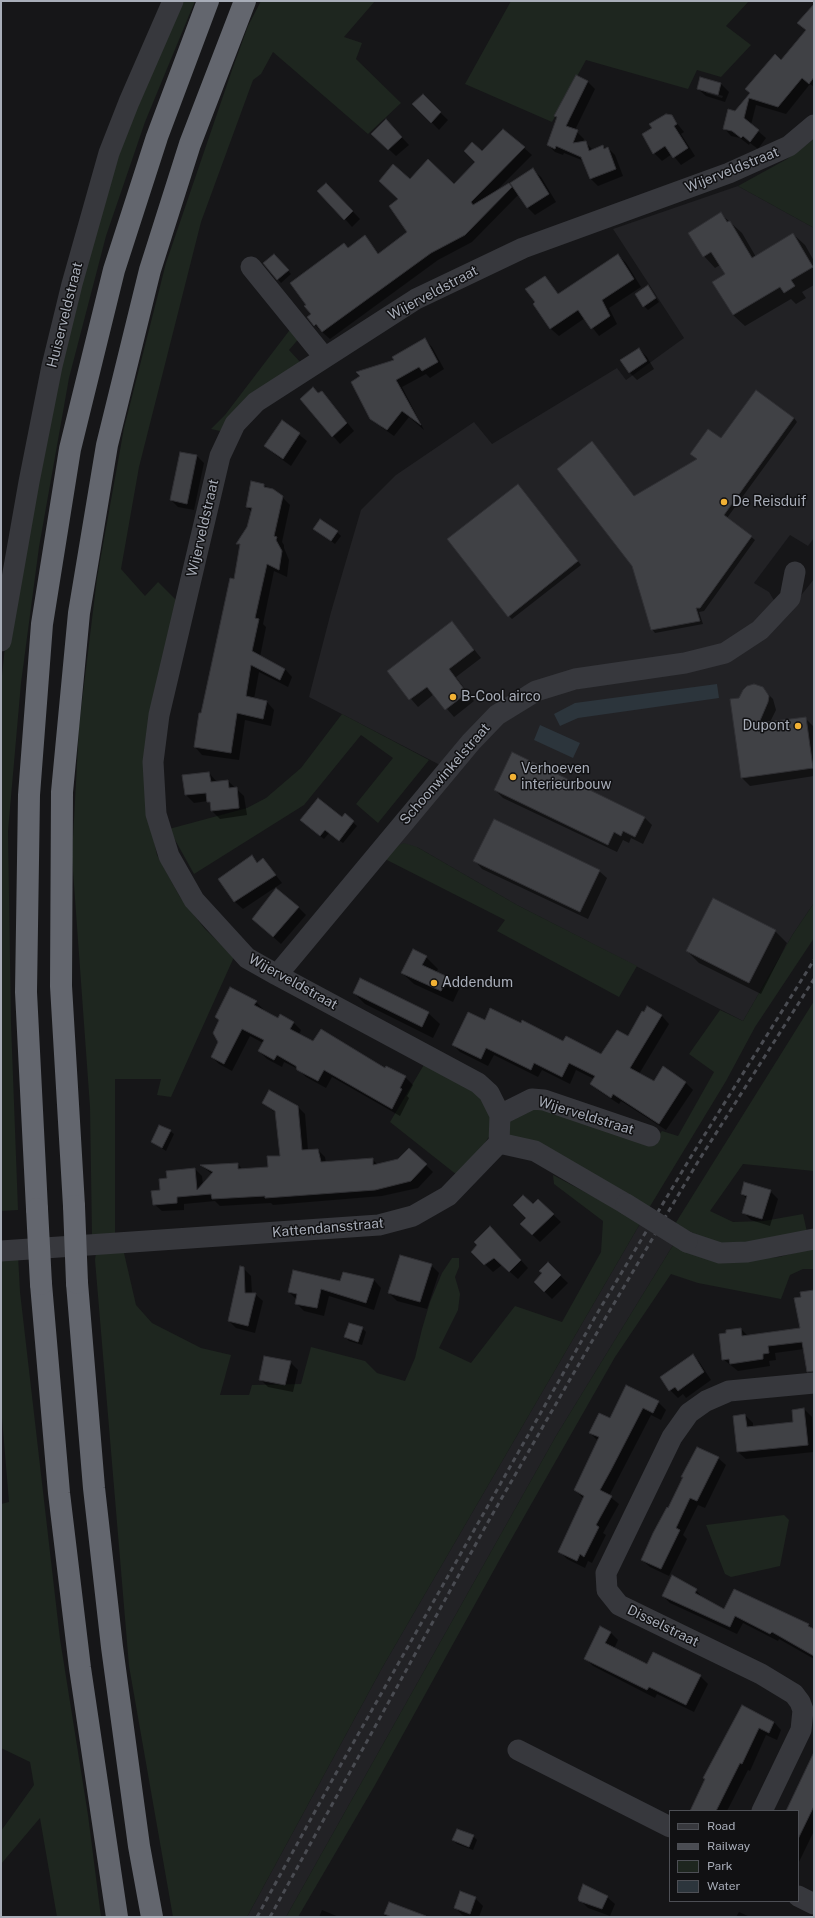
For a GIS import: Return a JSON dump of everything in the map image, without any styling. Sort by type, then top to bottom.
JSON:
[{"type":"highway","points":[[116,1917],[80,1668],[59,1493],[41,1284],[26,992],[29,795],[42,624],[70,449],[114,270],[157,137],[208,1]]},
{"type":"highway","points":[[152,1917],[139,1846],[111,1632],[94,1488],[77,1283],[61,986],[62,792],[79,613],[107,445],[150,270],[190,144],[245,1]]},
{"type":"street","name":"Huiserveldstraat","points":[[1,641],[29,482],[52,366],[72,284],[109,153],[129,102],[174,1]]},
{"type":"street","name":"Wijerveldstraat","points":[[499,1143],[500,1115],[489,1093],[478,1083],[247,958],[194,900],[168,856],[156,814],[153,762],[159,715],[220,456],[235,424],[256,402],[416,299],[523,248],[729,173],[789,146],[814,125]]},
{"type":"street","points":[[251,267],[324,357]]},
{"type":"street","name":"Schoonwinkelstraat","points":[[277,975],[470,742],[497,715],[536,690],[575,679],[685,663],[725,653],[760,630],[790,598],[795,572]]},
{"type":"street","name":"Wijerveldstraat","points":[[500,1115],[532,1099],[544,1100],[650,1136]]},
{"type":"street","points":[[499,1143],[535,1151],[626,1204],[687,1242],[720,1253],[747,1252],[814,1239]]},
{"type":"street","name":"Kattendansstraat","points":[[1,1251],[379,1225],[413,1216],[448,1196],[499,1143]]},
{"type":"street","name":"Disselstraat","points":[[762,1810],[801,1730],[808,1710],[794,1694],[761,1674],[619,1605],[607,1590],[606,1573],[672,1437],[689,1413],[706,1401],[729,1391],[814,1383]]},
{"type":"street","points":[[518,1750],[669,1826]]},
{"type":"street","points":[[799,1896],[814,1904]]},
{"type":"shaded area","points":[[738,186],[814,228],[814,538],[808,546],[790,535],[754,583],[769,592],[775,602],[747,628],[723,643],[690,654],[541,680],[515,690],[492,709],[440,765],[309,697],[331,612],[361,510],[396,475],[474,422],[492,444],[617,368],[626,380],[684,338],[613,229]]},
{"type":"shaded area","points":[[814,579],[814,903],[793,934],[743,1021],[517,905],[417,847],[393,848],[495,728],[548,695],[630,679],[780,622]]},
{"type":"shaded area","points":[[641,1222],[675,1242],[556,1436],[286,1917],[247,1917],[382,1668]]},
{"type":"green space","points":[[180,1],[195,1],[145,122],[106,236],[69,378],[39,547],[21,683],[8,831],[11,1023],[18,1210],[1,1211],[1,685],[5,646],[58,365],[116,152]]},
{"type":"green space","points":[[261,1],[375,1],[344,37],[362,43],[356,59],[401,103],[368,134],[273,52],[261,74],[253,80],[201,222],[139,467],[121,569],[145,596],[158,582],[178,602],[150,822],[157,855],[180,897],[205,929],[234,957],[171,1097],[157,1095],[161,1079],[115,1079],[115,1235],[92,1236],[90,1107],[72,857],[79,726],[97,578],[124,428],[166,263],[232,70],[248,26]]},
{"type":"green space","points":[[511,1],[749,1],[726,26],[751,45],[721,77],[697,70],[688,89],[586,60],[552,122],[465,84]]},
{"type":"green space","points":[[814,139],[814,228],[738,186],[787,159]]},
{"type":"green space","points":[[292,327],[301,336],[289,350],[301,363],[220,431],[211,429],[225,415]]},
{"type":"green space","points":[[342,714],[429,760],[378,823],[356,804],[393,758],[361,735],[304,805],[194,874],[169,829],[247,808],[266,798],[301,768]]},
{"type":"green space","points":[[404,843],[417,847],[517,905],[637,966],[619,997],[497,931],[505,920],[385,859],[393,848]]},
{"type":"green space","points":[[814,903],[814,938],[755,1027],[726,1081],[649,1208],[509,1138],[507,1119],[537,1104],[651,1144],[662,1131],[678,1136],[714,1072],[689,1054],[720,1010],[743,1021],[793,934]]},
{"type":"green space","points":[[814,1001],[814,1171],[743,1164],[710,1211],[733,1222],[764,1221],[803,1214],[807,1232],[731,1245],[709,1241],[675,1224]]},
{"type":"green space","points":[[425,1063],[473,1088],[492,1115],[490,1135],[481,1149],[457,1175],[390,1122]]},
{"type":"green space","points":[[553,1175],[641,1222],[382,1668],[247,1917],[173,1917],[129,1666],[95,1260],[96,1252],[115,1250],[124,1253],[136,1305],[152,1323],[201,1348],[231,1355],[220,1395],[249,1395],[252,1385],[301,1384],[311,1347],[365,1361],[377,1373],[405,1381],[415,1358],[430,1302],[442,1273],[452,1258],[459,1258],[459,1267],[455,1277],[460,1294],[458,1310],[439,1348],[471,1363],[515,1306],[562,1322],[601,1252],[603,1221],[554,1184]]},
{"type":"green space","points":[[675,1242],[723,1261],[779,1257],[814,1248],[814,1269],[803,1269],[790,1275],[781,1299],[698,1283],[671,1274],[615,1357],[500,1559],[375,1785],[298,1917],[286,1917],[556,1436]]},
{"type":"green space","points":[[18,1255],[20,1292],[60,1639],[88,1815],[101,1917],[57,1917],[40,1818],[1,1864],[1,1831],[34,1785],[30,1762],[1,1748],[1,1504],[9,1502],[1,1406],[1,1256]]},
{"type":"green space","points":[[784,1515],[789,1520],[780,1566],[731,1577],[725,1574],[706,1525]]},
{"type":"water","points":[[717,684],[719,698],[578,718],[560,726],[554,714],[575,703]]},
{"type":"water","points":[[540,725],[580,743],[573,758],[534,740]]},
{"type":"building","points":[[814,4],[814,77],[809,84],[802,78],[778,107],[749,98],[744,118],[759,130],[750,142],[743,136],[741,138],[732,131],[723,129],[728,109],[735,111],[750,93],[745,89],[775,54],[781,60],[806,30],[797,23]]},
{"type":"building","points":[[576,75],[588,81],[566,126],[578,130],[573,143],[586,141],[589,151],[603,145],[604,149],[608,147],[616,169],[590,179],[581,157],[556,146],[555,149],[547,145],[557,117],[554,116]]},
{"type":"building","points":[[700,77],[721,83],[718,95],[697,89]]},
{"type":"building","points":[[423,94],[441,112],[431,123],[412,104]]},
{"type":"building","points":[[666,114],[672,115],[677,124],[674,126],[688,148],[673,158],[665,146],[653,154],[642,134],[652,128],[649,124]]},
{"type":"building","points":[[386,119],[402,137],[388,150],[371,134]]},
{"type":"building","points":[[503,129],[525,147],[471,202],[473,205],[509,183],[512,187],[465,235],[431,253],[322,332],[316,324],[314,326],[307,317],[311,314],[304,306],[306,305],[290,283],[344,243],[348,248],[365,235],[378,254],[407,232],[389,206],[398,199],[379,181],[393,164],[410,179],[428,159],[454,184],[475,162],[464,151],[472,142],[482,151]]},
{"type":"building","points":[[533,168],[549,194],[527,208],[510,183]]},
{"type":"building","points":[[326,183],[353,211],[344,220],[317,191]]},
{"type":"building","points":[[721,212],[727,222],[730,221],[752,258],[793,233],[813,267],[791,280],[795,286],[784,293],[780,287],[733,315],[712,282],[725,274],[711,252],[703,257],[688,233]]},
{"type":"building","points":[[274,254],[289,270],[277,280],[263,263]]},
{"type":"building","points":[[618,254],[634,279],[602,300],[610,316],[591,329],[578,310],[550,329],[533,304],[535,302],[525,289],[545,276],[558,294]]},
{"type":"building","points":[[648,285],[656,298],[643,307],[635,294]]},
{"type":"building","points":[[425,338],[438,362],[422,371],[419,367],[396,380],[421,425],[402,411],[387,430],[370,419],[351,382],[360,376],[356,372],[394,360],[392,357]]},
{"type":"building","points":[[639,348],[647,361],[629,373],[620,360]]},
{"type":"building","points":[[313,387],[318,393],[322,391],[347,423],[332,437],[300,399]]},
{"type":"building","points":[[756,390],[794,418],[724,515],[752,536],[700,608],[696,608],[700,621],[651,630],[632,566],[557,469],[592,441],[634,496],[697,459],[690,454],[708,429],[721,438]]},
{"type":"building","points":[[282,420],[300,433],[283,459],[264,446]]},
{"type":"building","points":[[180,452],[197,455],[187,504],[170,500]]},
{"type":"building","points":[[251,481],[264,484],[264,487],[273,489],[283,496],[274,536],[277,537],[276,540],[282,551],[279,570],[267,564],[255,618],[259,619],[252,651],[285,669],[280,680],[251,665],[246,696],[267,701],[263,719],[237,713],[231,753],[194,747],[199,713],[201,713],[230,578],[234,579],[240,544],[236,544],[247,527],[252,508],[246,507]]},
{"type":"building","points":[[518,484],[578,561],[508,617],[447,539]]},
{"type":"building","points":[[320,519],[338,531],[331,541],[313,529]]},
{"type":"building","points":[[452,621],[474,650],[449,669],[467,693],[445,710],[427,687],[409,700],[387,671]]},
{"type":"building","points":[[754,684],[763,687],[769,696],[759,723],[806,717],[813,768],[741,778],[730,699],[739,698],[747,686]]},
{"type":"building","points":[[512,752],[645,817],[635,837],[623,831],[621,836],[614,832],[608,845],[494,790]]},
{"type":"building","points":[[209,772],[211,782],[228,780],[229,788],[237,787],[239,808],[211,811],[210,802],[207,802],[206,793],[185,795],[182,775]]},
{"type":"building","points":[[318,798],[342,817],[345,813],[354,821],[339,841],[325,830],[320,836],[300,820]]},
{"type":"building","points":[[494,819],[600,870],[580,912],[473,861]]},
{"type":"building","points":[[252,855],[257,863],[263,858],[276,875],[234,902],[218,879]]},
{"type":"building","points":[[276,888],[299,907],[273,937],[252,919]]},
{"type":"building","points":[[713,898],[776,930],[749,983],[686,951]]},
{"type":"building","points":[[413,949],[427,956],[422,965],[448,977],[441,991],[401,973]]},
{"type":"building","points":[[360,978],[429,1012],[422,1027],[353,993]]},
{"type":"building","points":[[230,987],[257,1001],[254,1005],[278,1018],[280,1014],[294,1022],[290,1029],[313,1041],[321,1029],[385,1068],[386,1066],[406,1076],[400,1088],[402,1089],[392,1109],[324,1070],[318,1081],[297,1070],[296,1066],[277,1055],[274,1060],[258,1051],[264,1040],[242,1029],[224,1064],[211,1057],[218,1042],[213,1033],[219,1020],[215,1017]]},
{"type":"building","points":[[647,1006],[662,1015],[630,1068],[654,1081],[663,1066],[686,1082],[659,1124],[613,1094],[611,1098],[590,1084],[595,1076],[569,1063],[562,1077],[534,1063],[531,1070],[486,1048],[481,1059],[452,1045],[468,1012],[485,1020],[490,1008],[521,1023],[522,1020],[563,1041],[566,1036],[601,1054],[617,1030],[628,1036],[642,1011],[644,1012]]},
{"type":"building","points":[[269,1090],[298,1106],[302,1150],[318,1149],[321,1162],[373,1158],[373,1165],[398,1159],[409,1148],[427,1164],[411,1181],[375,1190],[265,1198],[265,1196],[212,1199],[211,1194],[177,1197],[177,1203],[153,1205],[151,1191],[160,1190],[159,1179],[167,1178],[166,1171],[195,1168],[197,1190],[213,1172],[200,1165],[238,1163],[238,1169],[268,1167],[267,1156],[280,1156],[275,1111],[262,1103]]},
{"type":"building","points":[[159,1125],[171,1130],[162,1148],[151,1142]]},
{"type":"building","points":[[744,1182],[771,1190],[762,1219],[742,1213],[747,1196],[741,1194]]},
{"type":"building","points":[[523,1195],[533,1204],[538,1199],[554,1214],[532,1235],[520,1224],[526,1218],[513,1205]]},
{"type":"building","points":[[490,1226],[521,1260],[509,1272],[494,1258],[484,1265],[471,1252],[477,1245],[474,1242]]},
{"type":"building","points":[[400,1255],[432,1264],[420,1302],[388,1293]]},
{"type":"building","points":[[548,1262],[561,1275],[544,1292],[534,1282],[542,1273],[539,1271]]},
{"type":"building","points":[[240,1266],[244,1267],[245,1293],[256,1293],[248,1326],[228,1321]]},
{"type":"building","points":[[293,1270],[340,1281],[343,1272],[374,1279],[366,1303],[321,1289],[317,1308],[295,1304],[297,1294],[288,1292]]},
{"type":"building","points":[[814,1290],[814,1371],[807,1372],[802,1342],[768,1346],[769,1353],[763,1354],[763,1359],[730,1364],[729,1359],[722,1360],[719,1334],[726,1333],[726,1330],[741,1328],[742,1336],[800,1328],[794,1298],[801,1297],[800,1292]]},
{"type":"building","points":[[349,1323],[363,1327],[358,1342],[344,1337]]},
{"type":"building","points":[[693,1354],[704,1372],[678,1391],[675,1387],[669,1391],[660,1377]]},
{"type":"building","points":[[264,1356],[291,1361],[285,1385],[259,1380]]},
{"type":"building","points":[[626,1385],[659,1401],[653,1413],[643,1408],[600,1490],[612,1496],[596,1525],[599,1527],[584,1557],[580,1554],[577,1561],[558,1552],[584,1496],[574,1490],[599,1437],[589,1433],[599,1413],[610,1418]]},
{"type":"building","points":[[804,1408],[808,1445],[737,1452],[733,1416],[745,1414],[747,1427],[793,1422],[792,1410]]},
{"type":"building","points":[[697,1447],[719,1457],[697,1501],[690,1498],[676,1528],[680,1530],[661,1569],[641,1560],[653,1533],[667,1507],[668,1508],[683,1477],[681,1477]]},
{"type":"building","points":[[672,1575],[697,1589],[695,1593],[724,1609],[734,1589],[809,1624],[808,1626],[814,1629],[814,1656],[772,1632],[770,1634],[735,1616],[730,1627],[662,1596]]},
{"type":"building","points":[[600,1626],[611,1632],[605,1643],[647,1664],[653,1652],[701,1675],[686,1705],[649,1687],[647,1690],[584,1659]]},
{"type":"building","points":[[742,1705],[774,1722],[769,1733],[759,1728],[742,1764],[740,1763],[716,1810],[690,1810],[705,1779],[703,1778]]},
{"type":"building","points":[[814,1752],[814,1806],[799,1837],[799,1810],[786,1810]]},
{"type":"building","points":[[457,1829],[474,1835],[469,1847],[452,1840]]},
{"type":"building","points":[[583,1884],[608,1896],[602,1909],[579,1901],[578,1898]]},
{"type":"building","points":[[460,1891],[476,1897],[470,1914],[454,1908]]},
{"type":"building","points":[[389,1902],[426,1917],[392,1917],[384,1914]]},
{"type":"railway","points":[[257,1917],[335,1775],[598,1312],[692,1155],[814,960]]},
{"type":"railway","points":[[270,1917],[488,1522],[606,1317],[699,1160],[814,979]]},
{"type":"place","name":"De Reisduif","points":[[724,502]]},
{"type":"place","name":"B-Cool airco","points":[[453,697]]},
{"type":"place","name":"Dupont","points":[[798,726]]},
{"type":"place","name":"Verhoeven interieurbouw","points":[[513,777]]},
{"type":"place","name":"Addendum","points":[[434,983]]}]
